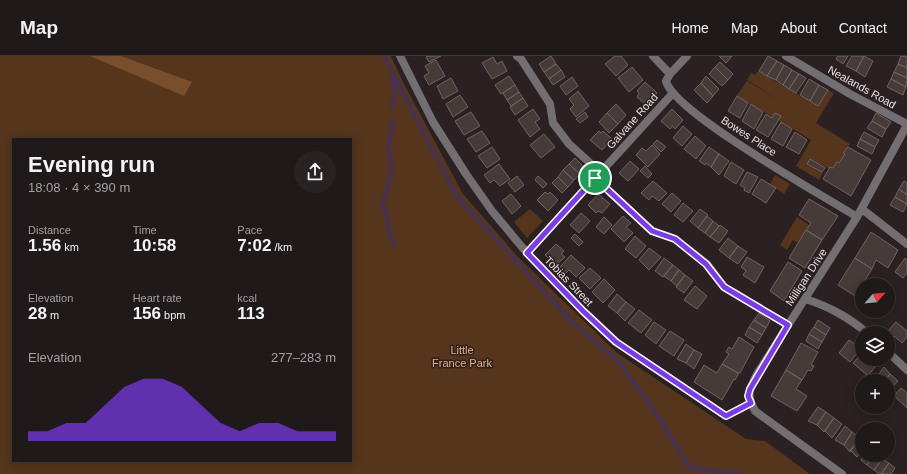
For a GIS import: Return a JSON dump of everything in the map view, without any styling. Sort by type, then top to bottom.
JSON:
[{"type":"street","name":"Tobias Street","points":[[400,56],[433,122],[466,174],[492,211],[527,253],[583,311],[616,342],[726,416],[751,403]]},
{"type":"street","points":[[517,56],[521,59],[550,104],[553,124],[569,144],[652,231],[675,239],[706,264],[724,287],[788,325]]},
{"type":"street","points":[[653,56],[670,74]]},
{"type":"street","points":[[673,93],[667,87],[666,81],[670,74],[687,56]]},
{"type":"street","name":"Nealands Road","points":[[786,56],[850,94],[907,125]]},
{"type":"street","name":"Galvane Road","points":[[527,253],[673,93]]},
{"type":"street","name":"Bowes Place","points":[[673,93],[699,116],[730,139],[857,216]]},
{"type":"street","name":"Milligan Drive","points":[[751,403],[748,396],[750,389],[788,325],[862,209],[907,125]]},
{"type":"street","points":[[862,209],[907,244]]},
{"type":"street","points":[[805,299],[818,302],[857,326]]},
{"type":"street","points":[[895,359],[907,370]]},
{"type":"street","points":[[751,403],[755,411],[842,474]]},
{"type":"green space","name":"Little France Park","points":[[0,56],[391,56],[403,82],[463,194],[518,257],[617,353],[746,439],[765,441],[810,474],[0,474]]},
{"type":"green space","points":[[758,71],[818,106],[828,90],[834,93],[816,123],[850,144],[843,153],[845,154],[839,163],[837,162],[833,168],[830,167],[829,169],[810,159],[807,164],[823,173],[819,180],[796,166],[811,140],[778,120],[781,116],[773,117],[736,96],[747,81],[781,101],[747,80],[751,73],[755,75]]},
{"type":"green space","points":[[775,175],[790,184],[784,194],[770,184]]},
{"type":"green space","points":[[530,209],[543,221],[527,238],[514,222]]},
{"type":"green space","points":[[797,217],[809,225],[798,243],[793,240],[787,250],[780,245]]},
{"type":"shaded area","points":[[90,56],[121,56],[192,82],[184,96]]},
{"type":"building","points":[[441,56],[429,62],[426,57]]},
{"type":"building","points":[[551,56],[556,64],[544,72],[539,64]]},
{"type":"building","points":[[615,56],[621,56],[628,65],[616,76],[605,64]]},
{"type":"building","points":[[719,56],[732,56],[726,63]]},
{"type":"building","points":[[768,56],[777,61],[767,76],[759,71]]},
{"type":"building","points":[[838,56],[848,56],[843,64],[836,59]]},
{"type":"building","points":[[852,56],[864,56],[856,71],[846,66]]},
{"type":"building","points":[[864,56],[873,61],[865,77],[856,71]]},
{"type":"building","points":[[901,56],[907,57],[907,68],[898,64]]},
{"type":"building","points":[[493,57],[497,64],[502,61],[507,71],[492,79],[482,63]]},
{"type":"building","points":[[436,60],[445,76],[429,85],[424,76],[429,73],[425,66]]},
{"type":"building","points":[[777,61],[784,65],[776,80],[767,76]]},
{"type":"building","points":[[720,62],[733,74],[728,80],[715,67]]},
{"type":"building","points":[[556,64],[561,70],[549,79],[544,72]]},
{"type":"building","points":[[898,64],[907,68],[907,78],[894,72]]},
{"type":"building","points":[[784,65],[792,70],[783,85],[776,80]]},
{"type":"building","points":[[632,67],[643,80],[629,92],[618,78]]},
{"type":"building","points":[[715,67],[728,80],[722,86],[709,74]]},
{"type":"building","points":[[561,70],[565,77],[553,85],[549,79]]},
{"type":"building","points":[[792,70],[799,74],[789,89],[783,85]]},
{"type":"building","points":[[894,72],[907,78],[906,87],[891,79]]},
{"type":"building","points":[[799,74],[806,78],[796,93],[789,89]]},
{"type":"building","points":[[509,76],[515,85],[501,94],[495,85]]},
{"type":"building","points":[[706,76],[719,89],[713,96],[701,83]]},
{"type":"building","points":[[572,77],[578,86],[566,95],[560,86]]},
{"type":"building","points":[[451,78],[458,91],[443,99],[437,86]]},
{"type":"building","points":[[809,79],[819,85],[810,101],[800,95]]},
{"type":"building","points":[[891,79],[906,87],[903,95],[887,87]]},
{"type":"building","points":[[645,82],[657,93],[646,105],[637,97],[639,93],[637,91]]},
{"type":"building","points":[[701,83],[713,96],[707,103],[694,90]]},
{"type":"building","points":[[515,85],[519,92],[507,100],[503,93]]},
{"type":"building","points":[[819,85],[828,90],[818,106],[810,101]]},
{"type":"building","points":[[578,91],[589,106],[576,117],[570,109],[574,105],[569,99]]},
{"type":"building","points":[[519,92],[523,98],[511,106],[507,100]]},
{"type":"building","points":[[460,95],[468,107],[453,117],[446,104]]},
{"type":"building","points":[[737,96],[748,103],[740,118],[728,111]]},
{"type":"building","points":[[523,98],[528,106],[515,115],[510,107]]},
{"type":"building","points":[[616,104],[626,115],[618,124],[607,113]]},
{"type":"building","points":[[751,104],[763,112],[754,129],[742,121]]},
{"type":"building","points":[[533,109],[540,119],[535,122],[540,129],[530,137],[518,120]]},
{"type":"building","points":[[672,109],[683,120],[675,129],[672,126],[670,129],[661,121]]},
{"type":"building","points":[[471,112],[480,126],[464,135],[455,121]]},
{"type":"building","points":[[585,112],[588,117],[580,123],[576,119]]},
{"type":"building","points":[[607,113],[618,124],[609,133],[599,122]]},
{"type":"building","points":[[775,113],[781,116],[768,137],[756,130],[766,114],[772,118]]},
{"type":"building","points":[[876,113],[891,122],[886,129],[872,121]]},
{"type":"building","points":[[872,121],[886,129],[882,137],[867,128]]},
{"type":"building","points":[[781,122],[792,129],[783,146],[771,139]]},
{"type":"building","points":[[683,126],[692,134],[682,146],[673,138]]},
{"type":"building","points":[[482,131],[490,143],[476,152],[467,139]]},
{"type":"building","points":[[599,131],[601,133],[603,131],[612,139],[602,150],[590,140]]},
{"type":"building","points":[[795,132],[807,140],[799,154],[786,147]]},
{"type":"building","points":[[864,132],[879,140],[875,147],[860,139]]},
{"type":"building","points":[[544,134],[555,147],[541,158],[530,145]]},
{"type":"building","points":[[695,136],[706,146],[696,159],[684,149]]},
{"type":"building","points":[[860,139],[875,147],[872,154],[857,146]]},
{"type":"building","points":[[657,140],[666,147],[661,152],[653,144]]},
{"type":"building","points":[[652,145],[660,154],[648,167],[636,155],[642,148],[646,151]]},
{"type":"building","points":[[492,147],[500,159],[487,168],[478,156]]},
{"type":"building","points":[[709,147],[719,154],[711,167],[706,163],[705,165],[699,161]]},
{"type":"building","points":[[848,147],[871,160],[851,196],[823,179],[830,167],[833,168],[837,162],[839,163],[845,154],[843,153]]},
{"type":"building","points":[[719,154],[729,161],[719,175],[711,167]]},
{"type":"building","points":[[575,158],[585,168],[580,174],[569,164]]},
{"type":"building","points":[[810,159],[825,168],[822,172],[807,164]]},
{"type":"building","points":[[630,161],[639,169],[628,181],[619,173]]},
{"type":"building","points":[[731,162],[744,170],[736,184],[724,176]]},
{"type":"building","points":[[499,164],[510,179],[500,186],[494,180],[490,183],[484,175]]},
{"type":"building","points":[[569,164],[580,174],[574,180],[563,170]]},
{"type":"building","points":[[645,166],[652,174],[648,178],[640,171]]},
{"type":"building","points":[[563,170],[574,180],[568,187],[558,177]]},
{"type":"building","points":[[747,172],[758,177],[749,193],[740,185]]},
{"type":"building","points":[[517,176],[524,185],[515,192],[508,183]]},
{"type":"building","points":[[538,176],[547,184],[543,188],[535,180]]},
{"type":"building","points":[[558,177],[568,187],[562,193],[552,183]]},
{"type":"building","points":[[761,179],[776,188],[766,203],[752,194]]},
{"type":"building","points":[[653,181],[667,193],[659,201],[652,196],[649,200],[641,193]]},
{"type":"building","points":[[904,181],[907,183],[907,195],[899,189]]},
{"type":"building","points":[[899,189],[907,195],[907,204],[895,197]]},
{"type":"building","points":[[545,192],[548,194],[550,192],[558,200],[548,211],[537,200]]},
{"type":"building","points":[[672,193],[681,201],[671,212],[662,204]]},
{"type":"building","points":[[511,194],[521,206],[512,214],[502,201]]},
{"type":"building","points":[[598,194],[610,204],[602,213],[598,211],[596,213],[588,205]]},
{"type":"building","points":[[895,197],[907,204],[903,212],[890,205]]},
{"type":"building","points":[[809,199],[838,216],[822,240],[806,230],[811,223],[799,215]]},
{"type":"building","points":[[683,203],[693,211],[683,222],[674,215]]},
{"type":"building","points":[[700,209],[708,215],[698,228],[690,221]]},
{"type":"building","points":[[581,213],[590,221],[579,233],[570,225]]},
{"type":"building","points":[[623,216],[631,223],[626,227],[633,233],[624,242],[611,229]]},
{"type":"building","points":[[707,216],[713,221],[705,233],[698,228]]},
{"type":"building","points":[[604,217],[612,225],[604,234],[596,227]]},
{"type":"building","points":[[713,221],[719,226],[710,237],[705,233]]},
{"type":"building","points":[[720,225],[728,231],[719,243],[710,237]]},
{"type":"building","points":[[806,230],[822,240],[805,268],[789,258]]},
{"type":"building","points":[[871,232],[898,250],[888,268],[876,260],[872,269],[855,258]]},
{"type":"building","points":[[575,234],[583,242],[579,246],[571,238]]},
{"type":"building","points":[[635,236],[646,246],[636,258],[625,249]]},
{"type":"building","points":[[728,238],[738,246],[729,258],[719,250]]},
{"type":"building","points":[[556,244],[564,251],[561,254],[565,257],[556,265],[545,255]]},
{"type":"building","points":[[738,246],[747,252],[738,264],[729,258]]},
{"type":"building","points":[[649,248],[661,257],[649,270],[639,260]]},
{"type":"building","points":[[571,255],[585,268],[576,277],[569,270],[565,274],[559,268]]},
{"type":"building","points":[[747,257],[764,267],[755,283],[743,275],[746,271],[741,267]]},
{"type":"building","points":[[664,258],[673,265],[663,277],[655,271]]},
{"type":"building","points":[[855,258],[872,269],[866,278],[855,278],[855,296],[838,285]]},
{"type":"building","points":[[905,258],[907,260],[907,273],[903,278],[895,272]]},
{"type":"building","points":[[788,262],[802,271],[784,301],[770,291]]},
{"type":"building","points":[[673,265],[679,270],[671,281],[664,276]]},
{"type":"building","points":[[590,268],[601,278],[590,289],[579,278]]},
{"type":"building","points":[[679,270],[685,275],[677,286],[671,281]]},
{"type":"building","points":[[685,275],[693,281],[684,293],[676,287]]},
{"type":"building","points":[[604,279],[615,290],[603,303],[592,292]]},
{"type":"building","points":[[695,286],[707,296],[697,309],[684,300]]},
{"type":"building","points":[[617,294],[626,302],[617,313],[608,306]]},
{"type":"building","points":[[626,302],[635,309],[625,321],[617,313]]},
{"type":"building","points":[[639,310],[652,320],[641,333],[628,323]]},
{"type":"building","points":[[759,313],[770,321],[766,328],[754,320]]},
{"type":"building","points":[[754,320],[766,328],[762,335],[749,327]]},
{"type":"building","points":[[818,320],[830,328],[826,335],[814,327]]},
{"type":"building","points":[[654,322],[666,330],[656,344],[645,335]]},
{"type":"building","points":[[896,322],[907,331],[907,337],[902,343],[895,337],[895,326],[892,326]]},
{"type":"building","points":[[749,327],[762,335],[757,343],[745,335]]},
{"type":"building","points":[[814,327],[826,335],[822,342],[809,334]]},
{"type":"building","points":[[670,331],[684,340],[674,356],[659,346]]},
{"type":"building","points":[[809,334],[822,342],[818,349],[806,341]]},
{"type":"building","points":[[739,337],[754,347],[740,373],[738,373],[722,364],[729,354],[726,352],[729,347],[732,349]]},
{"type":"building","points":[[849,340],[855,344],[855,356],[850,362],[839,353]]},
{"type":"building","points":[[801,343],[818,352],[811,365],[814,366],[811,371],[808,370],[802,380],[786,370]]},
{"type":"building","points":[[686,344],[694,350],[686,363],[677,359]]},
{"type":"building","points":[[694,350],[702,354],[694,369],[686,363]]},
{"type":"building","points":[[722,364],[738,373],[738,375],[735,380],[734,379],[722,400],[694,382],[704,365],[717,373]]},
{"type":"building","points":[[856,366],[875,367],[870,374],[866,374]]},
{"type":"building","points":[[884,367],[890,374],[879,374]]},
{"type":"building","points":[[786,370],[802,380],[796,389],[807,396],[797,411],[771,396]]},
{"type":"building","points":[[901,388],[907,393],[907,408],[895,397]]},
{"type":"building","points":[[818,407],[826,412],[817,425],[808,421]]},
{"type":"building","points":[[826,412],[834,418],[824,432],[817,425]]},
{"type":"building","points":[[834,418],[842,424],[832,438],[825,431]]},
{"type":"building","points":[[845,426],[852,432],[844,445],[835,440]]},
{"type":"building","points":[[852,432],[855,434],[855,445],[850,452],[844,445]]},
{"type":"building","points":[[855,444],[855,455],[850,450]]},
{"type":"building","points":[[869,462],[880,462],[874,470],[867,465]]},
{"type":"building","points":[[880,462],[889,463],[881,474],[874,470]]},
{"type":"building","points":[[889,463],[895,468],[891,474],[881,474]]},
{"type":"waterway","points":[[384,56],[457,197],[573,323],[620,363],[651,406],[690,468],[742,474]]},
{"type":"waterway","points":[[393,79],[395,88],[393,107]]},
{"type":"waterway","points":[[393,119],[389,141],[392,167],[387,184],[388,187],[382,204],[387,216],[387,226],[395,245]]},
{"type":"route","points":[[595,178],[652,231],[675,239],[706,264],[724,287],[788,325],[757,374],[748,396],[751,403],[726,416],[616,342],[583,311],[527,253],[595,178]]}]
